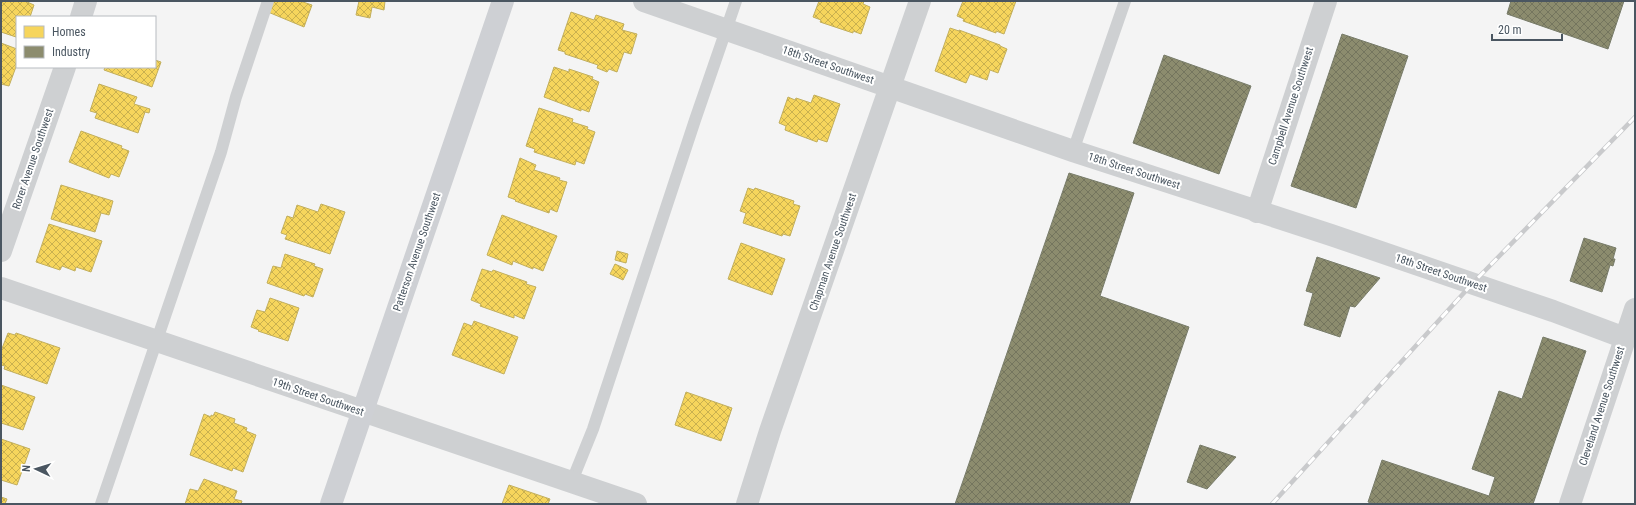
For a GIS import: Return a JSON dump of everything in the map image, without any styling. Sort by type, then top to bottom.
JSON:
[{"type":"main road","name":"Patterson Avenue Southwest","points":[[331,504],[503,1]]},
{"type":"street","points":[[81,16],[86,1]]},
{"type":"street","name":"18th Street Southwest","points":[[644,1],[1073,151],[1553,311],[1625,338]]},
{"type":"street","name":"Chapman Avenue Southwest","points":[[747,504],[770,431],[920,1]]},
{"type":"street","name":"Campbell Avenue Southwest","points":[[1257,212],[1326,1]]},
{"type":"street","name":"Rorer Avenue Southwest","points":[[1,251],[65,68]]},
{"type":"street","name":"19th Street Southwest","points":[[1,288],[636,504]]},
{"type":"street","name":"Cleveland Avenue Southwest","points":[[1570,504],[1635,309]]},
{"type":"lane","points":[[101,504],[221,152],[236,97],[268,1]]},
{"type":"lane","points":[[572,482],[593,429],[736,1]]},
{"type":"lane","points":[[1073,151],[1125,1]]},
{"type":"building: Homes","points":[[1,1],[25,1],[34,5],[30,16],[16,16],[16,37],[1,32]]},
{"type":"building: Homes","points":[[272,1],[300,1],[312,5],[304,27],[268,12]]},
{"type":"building: Homes","points":[[359,1],[385,1],[384,10],[372,7],[370,18],[356,15]]},
{"type":"building: Homes","points":[[819,1],[864,1],[863,4],[870,7],[861,34],[853,31],[853,33],[820,22],[821,20],[813,17]]},
{"type":"building: Homes","points":[[963,1],[1016,1],[1004,34],[996,31],[996,33],[963,21],[964,19],[957,16]]},
{"type":"building: Homes","points":[[571,12],[594,20],[596,15],[624,24],[622,30],[637,34],[631,54],[624,52],[617,72],[609,69],[607,72],[597,68],[598,65],[565,54],[565,52],[558,50]]},
{"type":"building: Homes","points":[[950,28],[1000,45],[1007,49],[998,73],[990,70],[987,80],[970,74],[966,83],[935,71]]},
{"type":"building: Homes","points":[[1,43],[16,49],[16,67],[9,86],[1,84]]},
{"type":"building: Homes","points":[[156,60],[161,62],[152,87],[104,70],[105,68],[156,68]]},
{"type":"building: Homes","points":[[554,67],[569,72],[569,69],[593,77],[592,79],[599,82],[589,112],[581,109],[581,111],[544,97]]},
{"type":"building: Homes","points":[[99,84],[137,97],[134,104],[150,109],[149,113],[145,112],[138,133],[95,118],[97,113],[90,111]]},
{"type":"building: Homes","points":[[814,95],[840,104],[827,142],[818,139],[817,142],[785,130],[786,126],[779,123],[788,97],[811,103]]},
{"type":"building: Homes","points":[[539,108],[573,119],[572,122],[588,127],[587,129],[595,132],[584,164],[576,161],[575,165],[534,152],[535,149],[526,146]]},
{"type":"building: Homes","points":[[81,131],[122,146],[121,148],[129,151],[119,177],[111,174],[109,178],[69,162]]},
{"type":"building: Homes","points":[[520,158],[536,165],[534,170],[560,178],[559,180],[567,182],[557,212],[550,209],[549,213],[508,197]]},
{"type":"building: Homes","points":[[61,185],[113,201],[109,215],[101,213],[95,232],[51,219]]},
{"type":"building: Homes","points":[[748,188],[754,190],[755,188],[794,201],[793,204],[800,206],[790,236],[783,234],[782,236],[743,223],[746,213],[740,211]]},
{"type":"building: Homes","points":[[321,204],[345,212],[330,254],[285,239],[287,235],[281,233],[287,216],[293,218],[297,205],[318,212]]},
{"type":"building: Homes","points":[[502,215],[557,236],[543,271],[533,267],[533,269],[513,261],[512,265],[487,255]]},
{"type":"building: Homes","points":[[49,224],[102,241],[91,272],[76,267],[75,271],[62,266],[60,270],[36,262]]},
{"type":"building: Homes","points":[[741,243],[785,259],[772,295],[728,279]]},
{"type":"building: Homes","points":[[617,251],[628,254],[626,263],[615,260]]},
{"type":"building: Homes","points":[[285,254],[315,264],[314,266],[323,269],[313,297],[305,294],[304,296],[267,283],[273,266],[281,268]]},
{"type":"building: Homes","points":[[615,264],[628,270],[623,280],[610,274]]},
{"type":"building: Homes","points":[[482,269],[492,272],[493,270],[527,282],[526,284],[536,287],[524,319],[514,315],[514,318],[480,306],[481,304],[471,300]]},
{"type":"building: Homes","points":[[270,298],[299,308],[288,341],[258,331],[259,330],[251,327],[257,310],[265,312]]},
{"type":"building: Homes","points":[[474,321],[518,337],[504,374],[452,355],[464,323],[472,326]]},
{"type":"building: Homes","points":[[8,333],[15,335],[16,333],[60,348],[47,384],[4,369],[5,366],[1,365],[1,351]]},
{"type":"building: Homes","points":[[1,385],[35,397],[23,430],[1,423]]},
{"type":"building: Homes","points":[[686,392],[732,408],[721,441],[675,425]]},
{"type":"building: Homes","points":[[215,412],[235,419],[234,423],[247,428],[246,431],[256,435],[243,472],[233,468],[232,471],[190,455],[204,414],[211,417],[211,415],[213,416]]},
{"type":"building: Homes","points":[[1,439],[30,449],[17,485],[1,480]]},
{"type":"building: Homes","points":[[204,479],[237,491],[234,499],[242,501],[241,504],[185,504],[190,489],[198,491]]},
{"type":"building: Homes","points":[[509,485],[550,499],[548,504],[502,504]]},
{"type":"building: Homes","points":[[1,497],[7,499],[5,504],[1,504]]},
{"type":"building: Industry","points":[[1511,1],[1624,1],[1608,49],[1507,14]]},
{"type":"building: Industry","points":[[1342,34],[1408,56],[1356,208],[1291,186]]},
{"type":"building: Industry","points":[[1164,55],[1251,86],[1219,174],[1133,143]]},
{"type":"building: Industry","points":[[1069,173],[1134,193],[1100,296],[1189,327],[1129,504],[955,504]]},
{"type":"building: Industry","points":[[1584,238],[1616,248],[1613,266],[1610,265],[1602,292],[1570,281]]},
{"type":"building: Industry","points":[[1317,257],[1380,278],[1355,307],[1350,306],[1340,337],[1304,325],[1313,293],[1306,291]]},
{"type":"building: Industry","points":[[1543,337],[1586,351],[1533,504],[1375,504],[1368,502],[1382,460],[1489,496],[1495,477],[1472,469],[1499,391],[1522,399]]},
{"type":"building: Industry","points":[[1200,445],[1236,457],[1207,489],[1187,482]]},
{"type":"railway","points":[[1272,504],[1472,284],[1635,117]]}]
